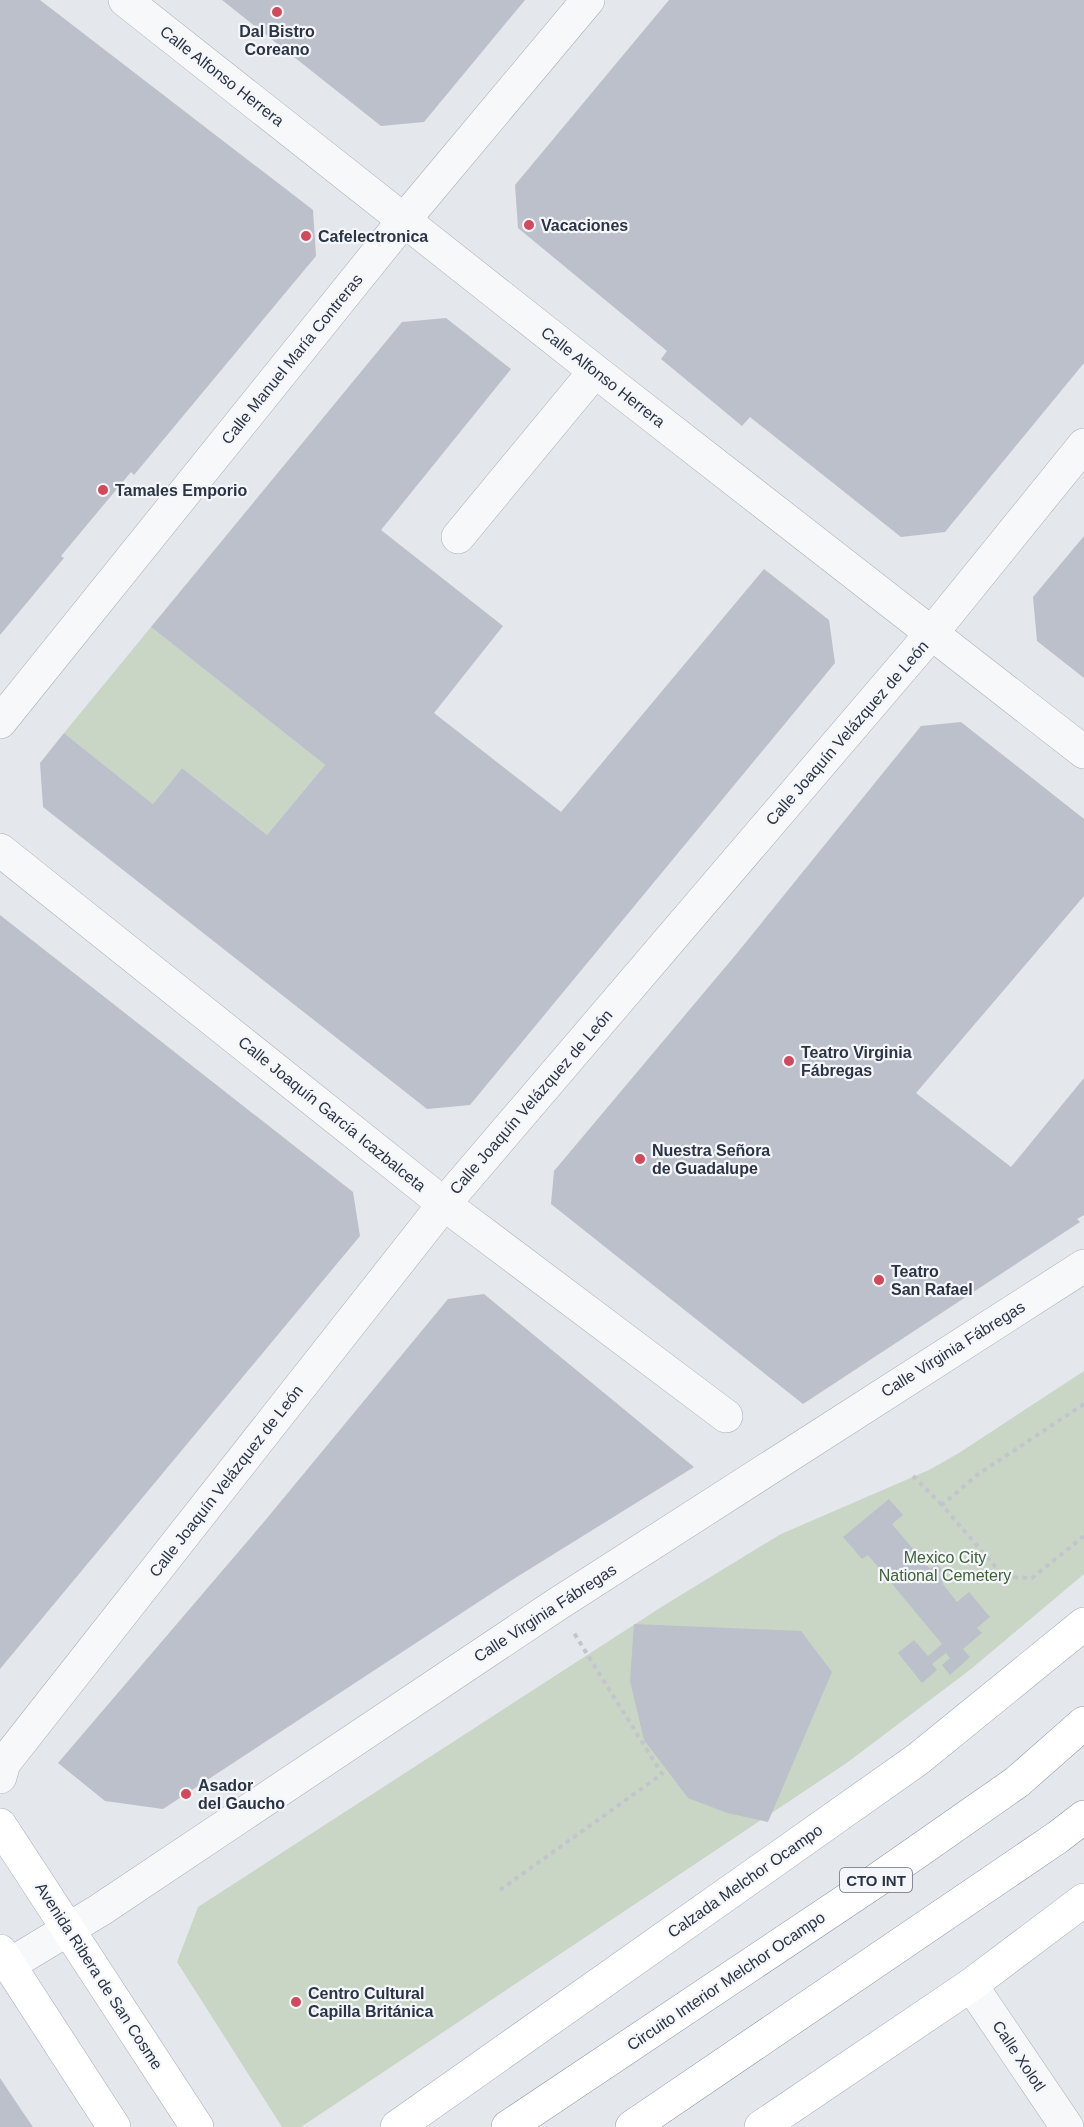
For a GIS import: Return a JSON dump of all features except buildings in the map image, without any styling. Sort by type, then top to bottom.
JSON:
[{"type":"main road","name":"Calzada Melchor Ocampo","points":[[397,2127],[918,1759],[1084,1624]]},
{"type":"main road","name":"Circuito Interior Melchor Ocampo","points":[[508,2127],[874,1882],[1017,1782],[1084,1724]]},
{"type":"main road","points":[[632,2127],[1084,1817]]},
{"type":"main road","name":"Avenida Ribera de San Cosme","points":[[0,1825],[197,2127]]},
{"type":"main road","points":[[761,2127],[971,1984],[1084,1900]]},
{"type":"main road","points":[[5,1958],[114,2127]]},
{"type":"street","name":"Calle Alfonso Herrera","points":[[125,0],[595,371],[1084,752]]},
{"type":"street","name":"Calle Manuel María Contreras","points":[[0,722],[404,220],[588,0]]},
{"type":"street","points":[[458,537],[595,371]]},
{"type":"street","name":"Calle Joaquín Velázquez de León","points":[[0,1777],[4,1763],[444,1204],[931,634],[1084,445]]},
{"type":"street","name":"Calle Joaquín García Icazbalceta","points":[[0,850],[444,1204],[726,1416]]},
{"type":"street","name":"Calle Virginia Fábregas","points":[[5,1958],[69,1930],[556,1605],[1084,1266]]},
{"type":"street","name":"Calle Xolotl","points":[[971,1984],[1067,2127]]},
{"type":"path","points":[[942,1505],[977,1475],[1084,1404]]},
{"type":"path","points":[[913,1476],[942,1505],[1004,1577],[1032,1578],[1084,1536]]},
{"type":"path","points":[[500,1890],[662,1774],[556,1605]]},
{"type":"green space","points":[[151,627],[325,765],[267,835],[182,768],[153,804],[64,733]]},
{"type":"green space","name":"Mexico City National Cemetery","points":[[1084,1371],[1084,1574],[971,1669],[848,1762],[301,2127],[282,2127],[177,1962],[198,1907],[663,1606],[781,1534],[929,1470],[959,1453]]},
{"type":"place","name":"Dal Bistro Coreano","points":[[277,12]]},
{"type":"place","name":"Vacaciones","points":[[529,225]]},
{"type":"place","name":"Cafelectronica","points":[[306,236]]},
{"type":"place","name":"Tamales Emporio","points":[[103,490]]},
{"type":"place","name":"Teatro Virginia Fábregas","points":[[789,1061]]},
{"type":"place","name":"Nuestra Señora de Guadalupe","points":[[640,1159]]},
{"type":"place","name":"Teatro San Rafael","points":[[879,1280]]},
{"type":"place","name":"Asador del Gaucho","points":[[186,1794]]},
{"type":"place","name":"Centro Cultural Capilla Británica","points":[[296,2002]]}]
